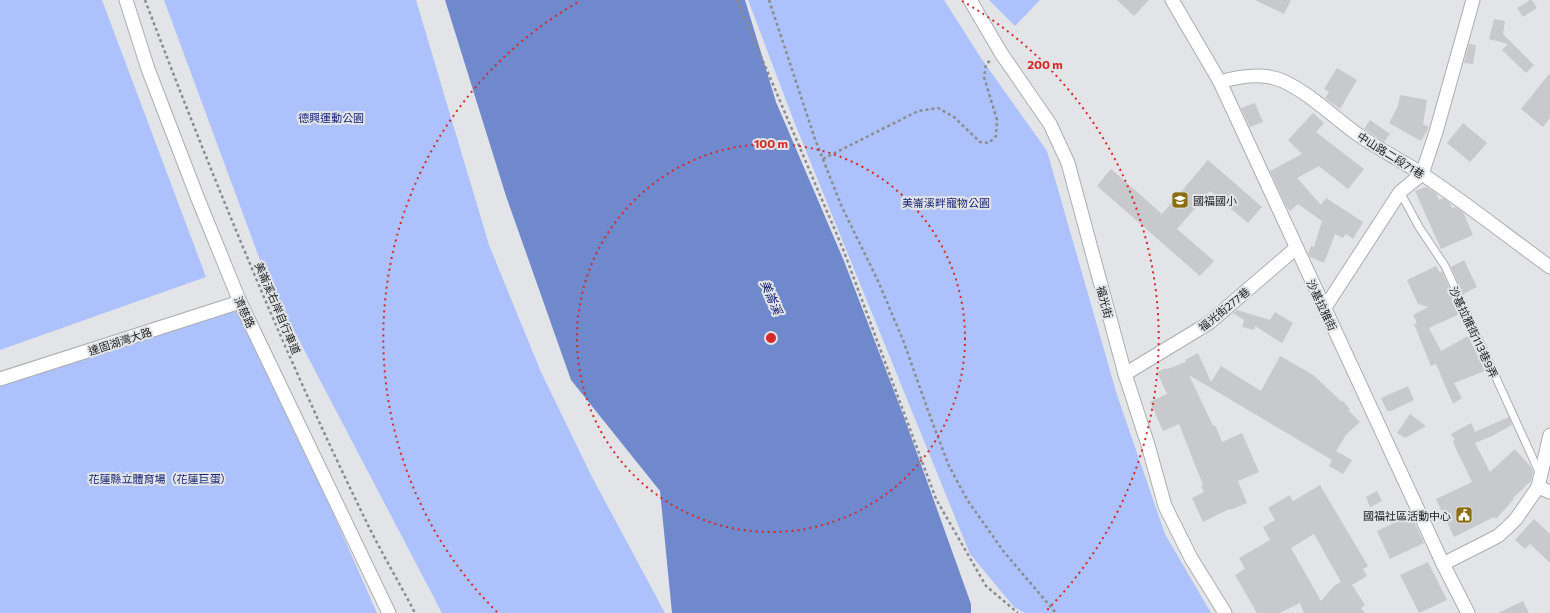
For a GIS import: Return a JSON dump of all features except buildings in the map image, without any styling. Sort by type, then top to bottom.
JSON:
[{"type":"street","name":"濟慈路","points":[[126,0],[148,69],[198,199],[240,302],[389,613]]},
{"type":"street","name":"福光街","points":[[970,0],[1001,53],[1050,124],[1068,163],[1125,374],[1166,506],[1191,558],[1225,613]]},
{"type":"street","name":"沙基拉雅街","points":[[1172,0],[1220,82],[1443,564],[1468,613]]},
{"type":"street","points":[[1324,309],[1400,192],[1422,174],[1436,132],[1473,0]]},
{"type":"street","name":"中山路二段71巷","points":[[1220,82],[1249,75],[1267,77],[1282,81],[1317,102],[1357,134],[1422,174],[1550,267]]},
{"type":"street","name":"福光街277巷","points":[[1125,374],[1209,324],[1296,248]]},
{"type":"street","name":"達固湖灣大路","points":[[0,379],[240,302]]},
{"type":"street","points":[[1443,564],[1498,536],[1508,527],[1543,485],[1550,435]]},
{"type":"lane","name":"沙基拉雅街113巷9弄","points":[[1400,192],[1419,227],[1444,266],[1543,485]]},
{"type":"path","name":"美崙溪右岸自行車道","points":[[145,0],[203,151],[293,364],[366,522],[415,613]]},
{"type":"path","points":[[737,0],[843,249],[936,498],[986,586],[1018,613]]},
{"type":"path","points":[[768,0],[823,159],[841,205],[885,296],[903,340],[949,466],[968,501],[1004,552],[1056,613]]},
{"type":"path","points":[[823,159],[918,111],[938,108],[954,117],[980,142],[990,143],[996,136],[997,120],[984,77],[986,64],[1001,53]]},
{"type":"green space","points":[[0,0],[102,0],[206,277],[0,350]]},
{"type":"green space","name":"德興運動公園","points":[[164,0],[416,0],[489,245],[541,372],[592,477],[665,613],[442,613],[267,279]]},
{"type":"green space","name":"美崙溪畔寵物公園","points":[[748,0],[944,0],[981,58],[1047,151],[1117,395],[1165,534],[1211,613],[1025,613],[1014,607],[970,554],[795,124]]},
{"type":"green space","points":[[989,0],[1040,0],[1015,26]]},
{"type":"green space","name":"花蓮縣立體育場（花蓮巨蛋）","points":[[240,302],[377,613],[0,613],[0,386]]},
{"type":"water","name":"美崙溪","points":[[445,0],[745,0],[776,102],[844,261],[904,417],[971,604],[971,613],[672,613],[660,491],[571,380],[506,196]]},
{"type":"place","name":"國福國小","points":[[1180,200]]},
{"type":"place","name":"國福社區活動中心","points":[[1464,515]]}]
